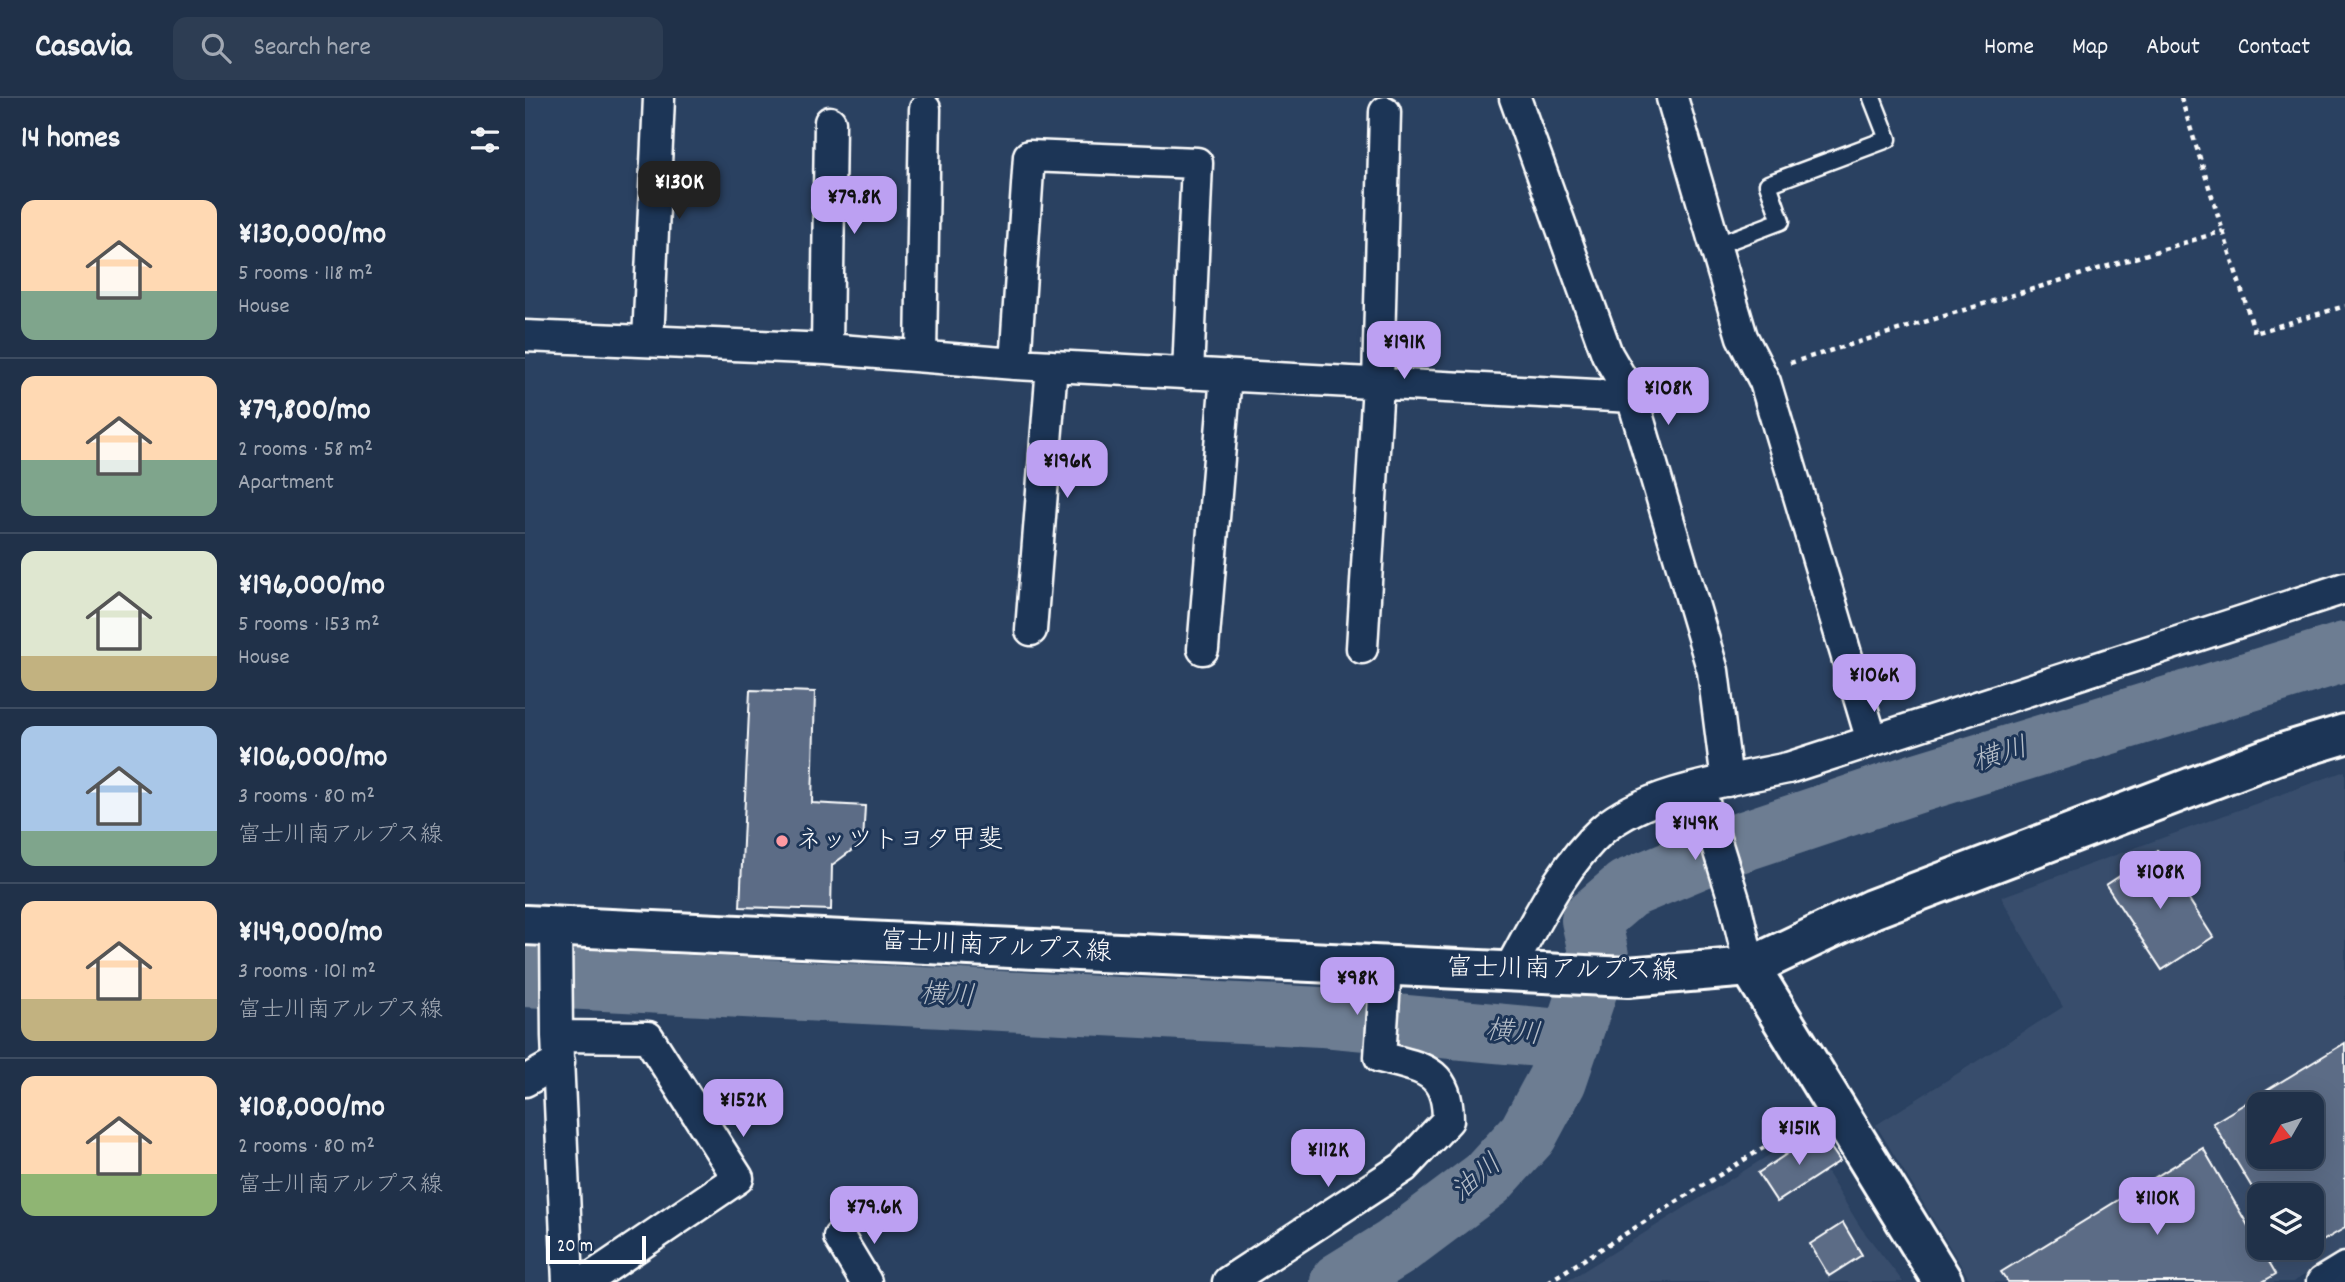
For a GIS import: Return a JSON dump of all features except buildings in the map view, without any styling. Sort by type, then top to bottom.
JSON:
[{"type":"main road","name":"富士川南アルプス線","points":[[546,935],[1385,983],[1526,973],[1628,977],[1750,967],[1872,909],[2279,754],[2345,734]]},
{"type":"main road","points":[[1750,967],[1943,1282]]},
{"type":"street","points":[[648,341],[659,98]]},
{"type":"street","points":[[1515,98],[1607,354],[1632,397],[1713,671],[1727,780]]},
{"type":"street","points":[[1672,98],[1742,337],[1765,382],[1872,741]]},
{"type":"street","points":[[921,356],[925,108]]},
{"type":"street","points":[[1362,648],[1378,384],[1385,112]]},
{"type":"street","points":[[827,349],[830,122]]},
{"type":"street","points":[[1015,364],[1030,156],[1197,163],[1188,374]]},
{"type":"street","points":[[525,336],[827,349],[1015,364],[1632,397]]},
{"type":"street","points":[[1031,630],[1052,366]]},
{"type":"street","points":[[1203,649],[1226,375]]},
{"type":"street","points":[[1526,973],[1557,886],[1580,853],[1604,829],[1633,810],[1701,796],[1727,780],[1788,768],[2345,588]]},
{"type":"street","points":[[1701,796],[1735,903],[1750,967]]},
{"type":"street","points":[[546,935],[557,1035],[568,1282]]},
{"type":"street","points":[[1228,1282],[1404,1167],[1448,1120],[1445,1088],[1428,1069],[1380,1057],[1385,983]]},
{"type":"street","points":[[525,1082],[557,1035]]},
{"type":"street","points":[[557,1035],[648,1037],[738,1178],[586,1282]]},
{"type":"street","points":[[839,1237],[866,1282]]},
{"type":"street","points":[[2322,1282],[2345,1268]]},
{"type":"lane","points":[[1715,246],[1781,220],[1768,184],[1888,139],[1873,98]]},
{"type":"path","points":[[2181,98],[2255,333],[2345,306]]},
{"type":"path","points":[[1765,382],[1782,366],[2223,232]]},
{"type":"path","points":[[1548,1282],[1834,1104]]},
{"type":"shaded area","points":[[2345,771],[2345,1250],[2293,1282],[1971,1282],[1876,1125],[2063,1007],[2001,897]]},
{"type":"shaded area","points":[[1803,1134],[1861,1228],[1903,1282],[1566,1282]]},
{"type":"waterway","name":"横川","points":[[1340,1282],[1395,1248],[1487,1179],[1528,1134],[1557,1080],[1599,956],[1591,920],[1627,889],[1735,844],[1914,784],[2345,652]]},
{"type":"waterway","name":"横川","points":[[525,977],[1321,1017],[1572,1040]]},
{"type":"place","name":"ネッツトヨタ甲斐","points":[[782,841]]},
{"type":"water label","name":"油川","points":[[1478,1180]]}]
